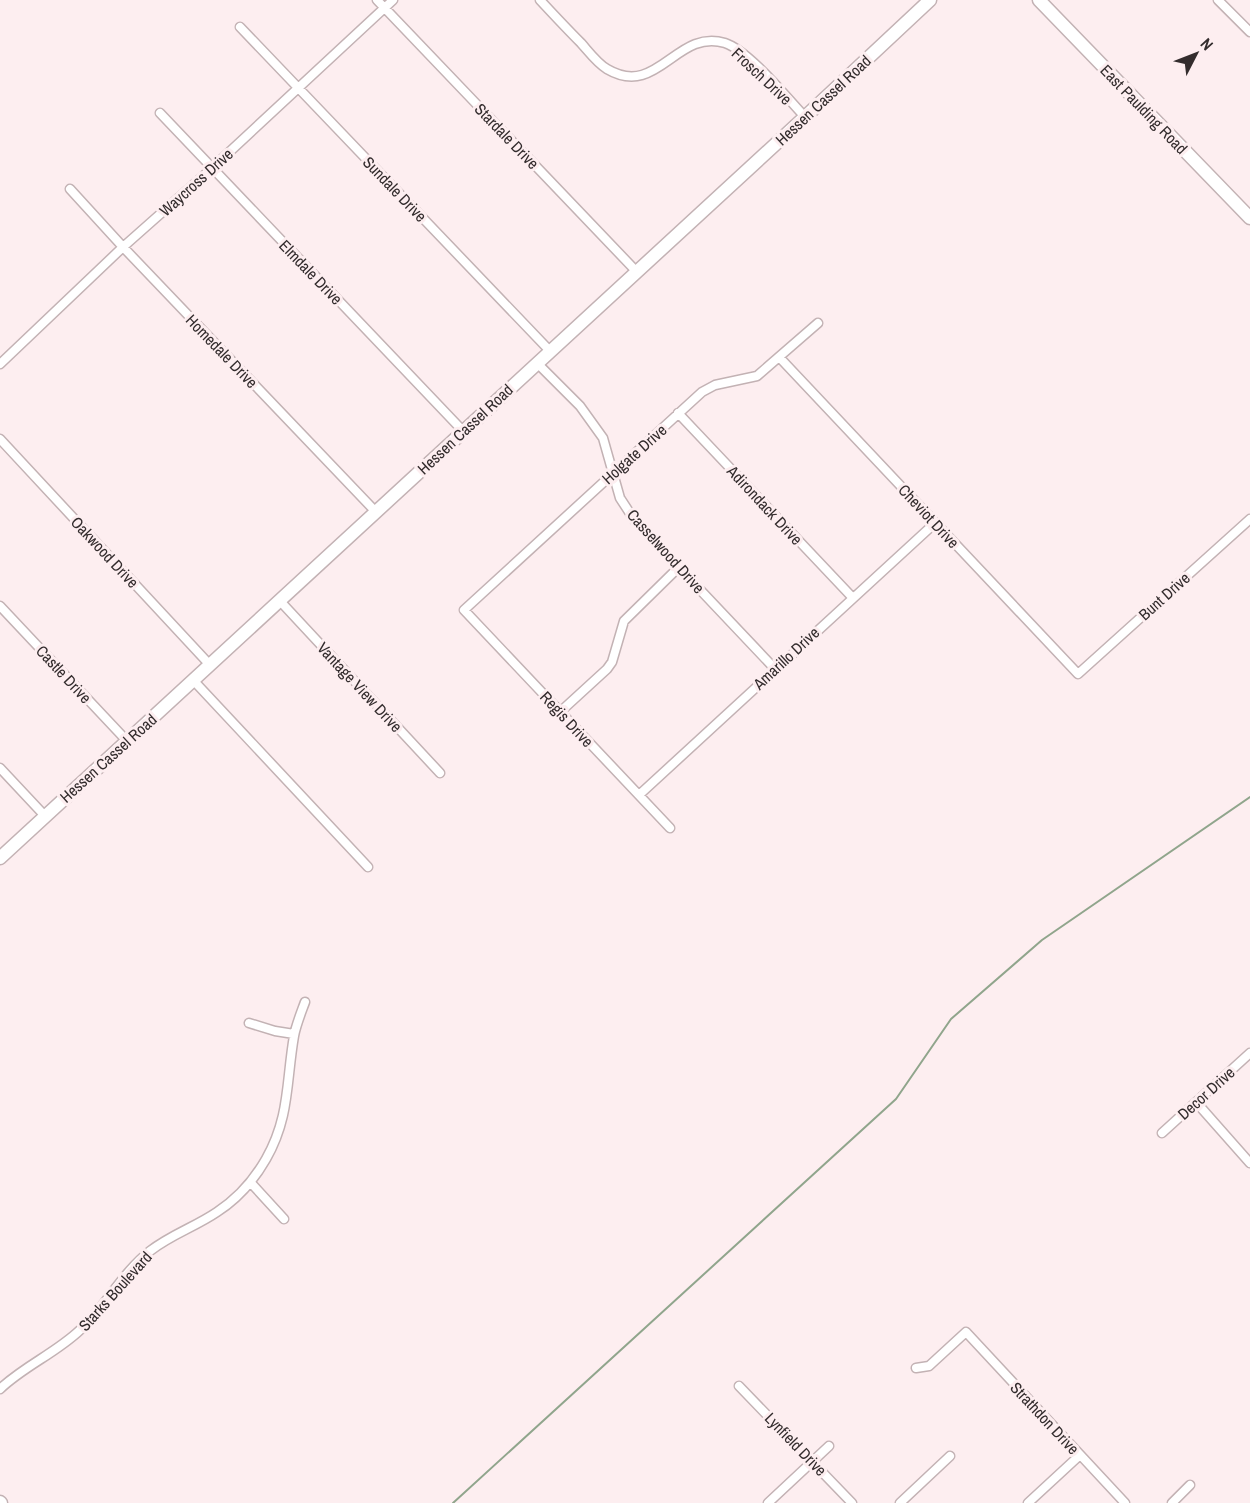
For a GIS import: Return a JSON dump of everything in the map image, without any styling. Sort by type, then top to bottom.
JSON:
[{"type":"main road","name":"Hessen Cassel Road","points":[[0,858],[806,117],[930,0]]},
{"type":"main road","name":"East Paulding Road","points":[[1039,0],[1250,218]]},
{"type":"street","name":"Stardale Drive","points":[[377,0],[636,271]]},
{"type":"street","name":"Waycross Drive","points":[[0,364],[123,247],[211,169],[393,0]]},
{"type":"street","name":"Frosch Drive","points":[[540,0],[596,59],[616,73],[632,76],[647,74],[660,68],[690,45],[719,42],[731,46],[745,56],[806,117]]},
{"type":"street","points":[[1218,0],[1250,32]]},
{"type":"street","name":"Sundale Drive","points":[[240,27],[550,351]]},
{"type":"street","name":"Elmdale Drive","points":[[160,113],[463,431]]},
{"type":"street","name":"Homedale Drive","points":[[70,189],[376,512]]},
{"type":"street","name":"Holgate Drive","points":[[464,610],[702,392],[716,385],[757,376],[818,323]]},
{"type":"street","name":"Cheviot Drive","points":[[780,358],[1078,674]]},
{"type":"street","name":"Casselwood Drive","points":[[537,363],[580,406],[603,438],[620,498],[628,512],[775,669]]},
{"type":"street","name":"Adirondack Drive","points":[[678,413],[852,597]]},
{"type":"street","name":"Oakwood Drive","points":[[0,439],[210,665]]},
{"type":"street","name":"Bunt Drive","points":[[1078,674],[1250,519]]},
{"type":"street","name":"Amarillo Drive","points":[[639,795],[935,523]]},
{"type":"street","points":[[560,712],[607,669],[612,662],[624,621],[679,567]]},
{"type":"street","name":"Vantage View Drive","points":[[280,601],[440,773]]},
{"type":"street","name":"Castle Drive","points":[[0,606],[128,741]]},
{"type":"street","name":"Regis Drive","points":[[464,610],[670,828]]},
{"type":"street","points":[[193,680],[368,867]]},
{"type":"street","points":[[0,768],[45,816]]},
{"type":"street","name":"Starks Boulevard","points":[[0,1389],[48,1356],[81,1329],[147,1253],[170,1236],[217,1212],[251,1183],[267,1158],[281,1127],[288,1098],[294,1034],[305,1002]]},
{"type":"street","points":[[249,1023],[274,1031],[294,1034]]},
{"type":"street","name":"Decor Drive","points":[[1162,1132],[1250,1053]]},
{"type":"street","points":[[1196,1102],[1250,1163]]},
{"type":"street","points":[[251,1183],[284,1219]]},
{"type":"street","name":"Strathdon Drive","points":[[916,1368],[929,1365],[966,1332],[1125,1503]]},
{"type":"street","name":"Lynfield Drive","points":[[739,1386],[852,1503]]},
{"type":"street","points":[[768,1503],[829,1446]]},
{"type":"street","points":[[1028,1503],[1080,1455]]},
{"type":"street","points":[[900,1503],[950,1456]]},
{"type":"street","points":[[1172,1503],[1190,1485]]},
{"type":"waterway","points":[[453,1503],[896,1099],[951,1019],[1042,940],[1250,797]]}]
